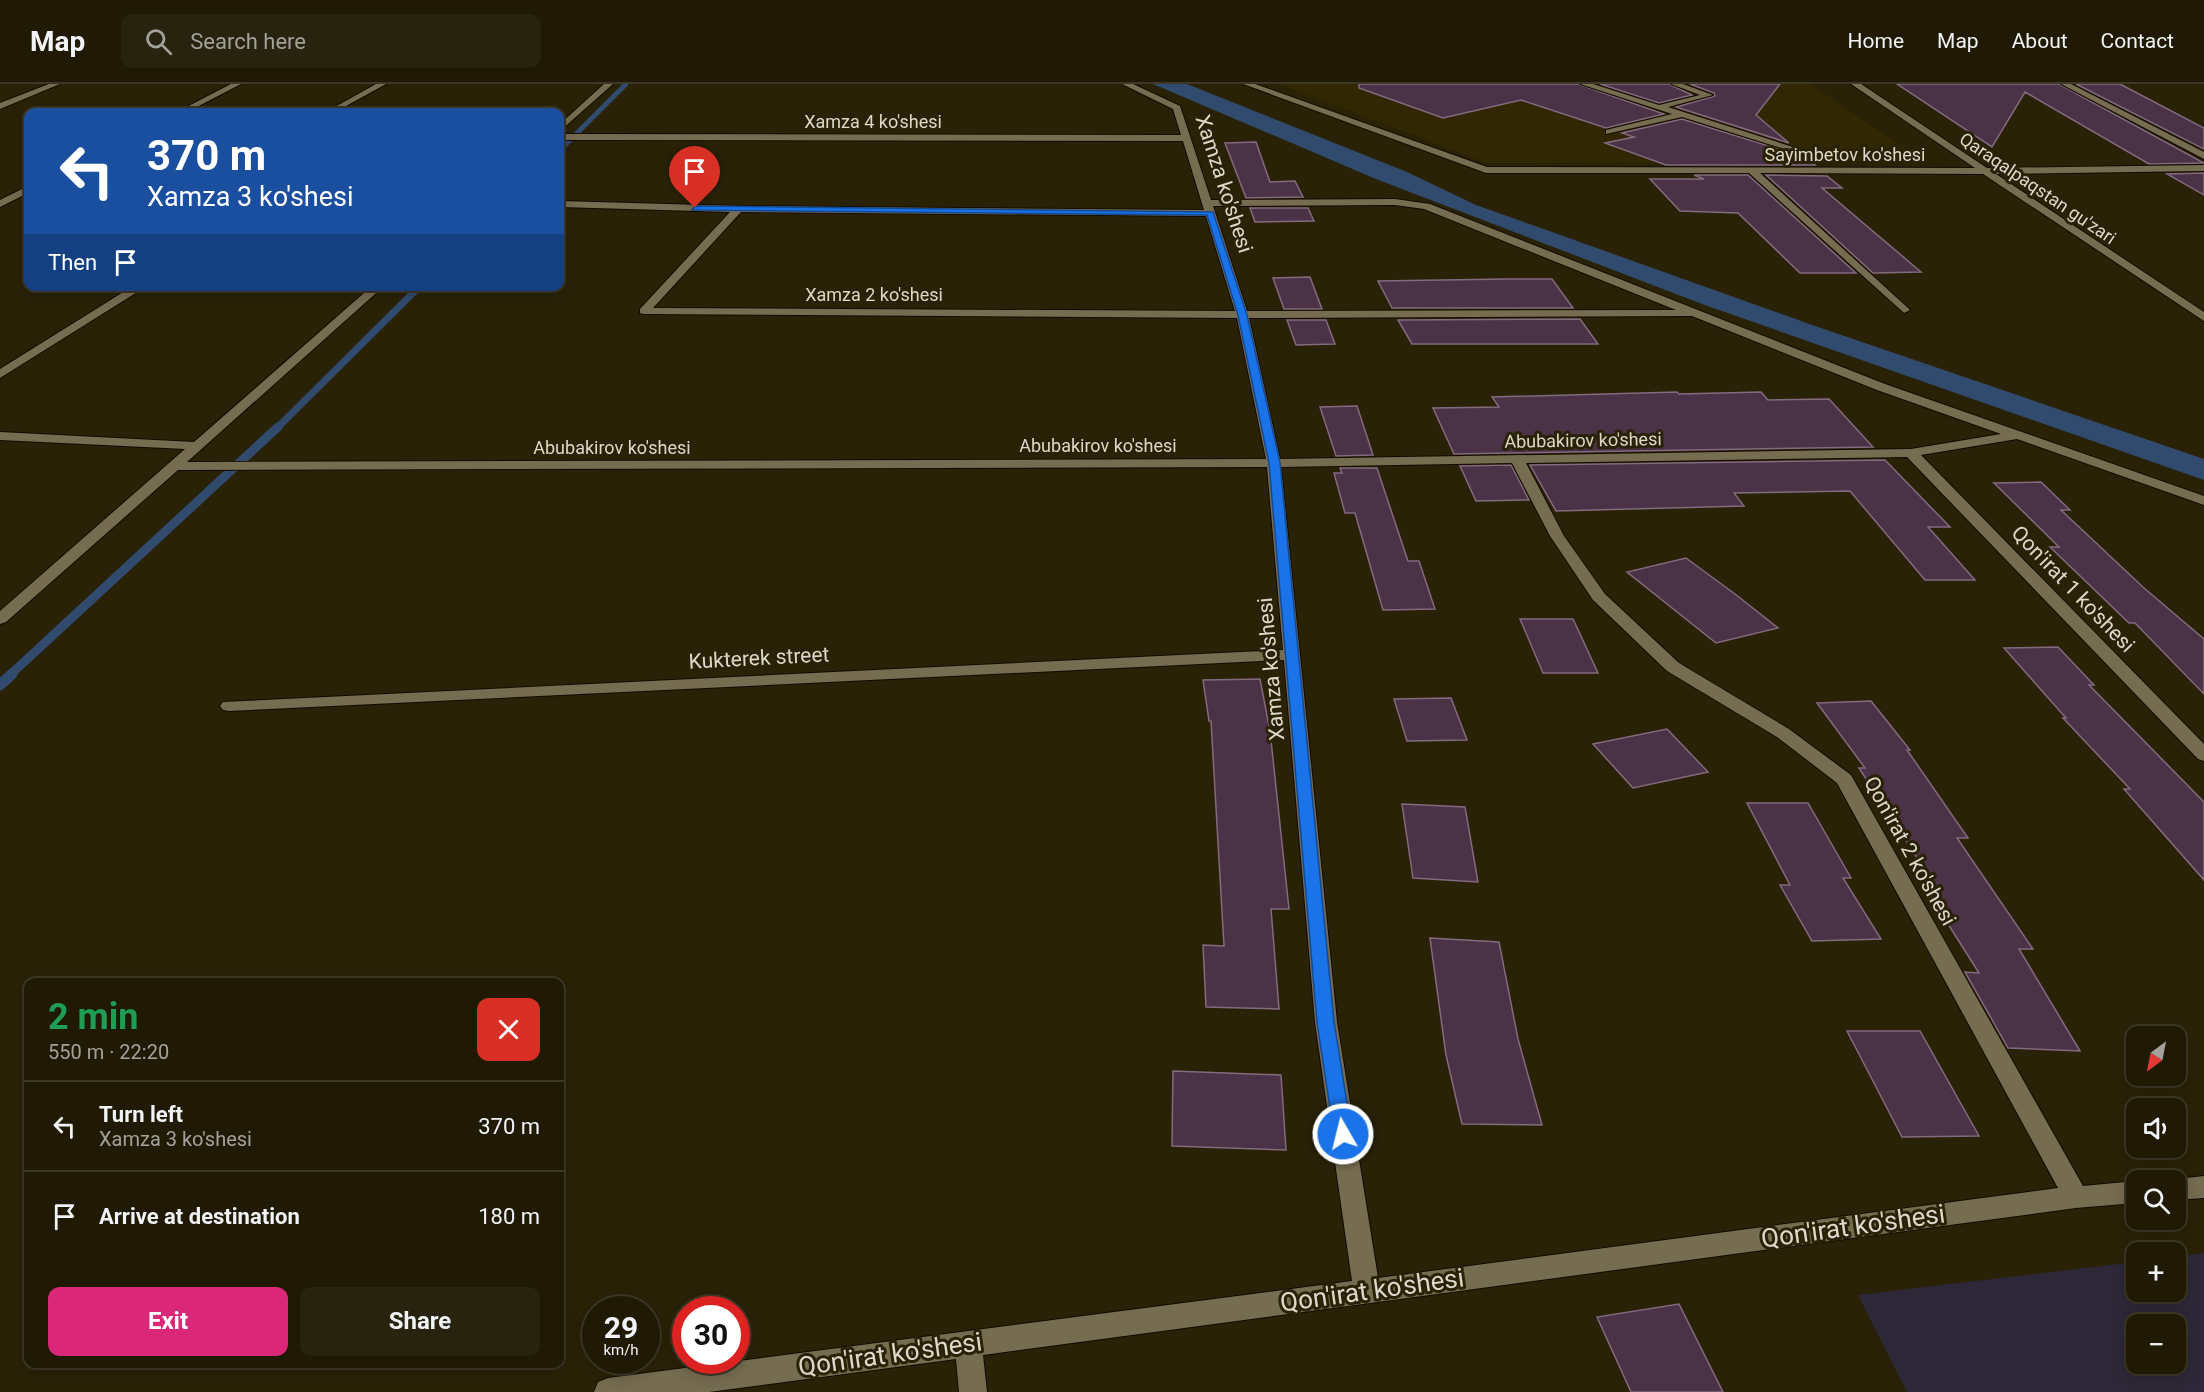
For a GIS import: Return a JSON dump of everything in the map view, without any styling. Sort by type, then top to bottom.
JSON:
[{"type":"street","points":[[0,106],[56,84]]},
{"type":"street","points":[[189,108],[237,84]]},
{"type":"street","points":[[337,108],[382,84]]},
{"type":"street","points":[[564,124],[609,84]]},
{"type":"street","name":"Xamza ko'shesi","points":[[1126,84],[1177,108],[1242,315],[1274,463],[1326,1022],[1367,1291]]},
{"type":"street","name":"Sayimbetov ko'shesi","points":[[1247,84],[1486,170],[1982,171],[2204,168]]},
{"type":"street","points":[[1584,84],[1816,156]]},
{"type":"street","points":[[1659,107],[1709,94],[1675,84]]},
{"type":"street","name":"Qaraqalpaqstan gu'zari","points":[[1855,84],[1982,171],[2204,317]]},
{"type":"street","points":[[2065,84],[2204,156]]},
{"type":"street","points":[[1609,132],[1682,114]]},
{"type":"street","name":"Xamza 4 ko'shesi","points":[[564,137],[1186,138]]},
{"type":"street","points":[[1752,171],[1904,310]]},
{"type":"street","points":[[0,204],[24,191]]},
{"type":"street","points":[[564,204],[738,209],[1208,208],[1395,202],[1426,206],[1690,313],[1881,387],[2204,501]]},
{"type":"street","name":"Xamza 2 ko'shesi","points":[[738,209],[644,311],[1242,315]]},
{"type":"street","points":[[0,374],[134,291]]},
{"type":"street","points":[[0,620],[373,291]]},
{"type":"street","points":[[1242,315],[1690,313]]},
{"type":"street","name":"Abubakirov ko'shesi","points":[[175,466],[1274,463],[1911,453],[2019,435]]},
{"type":"street","points":[[0,436],[198,446]]},
{"type":"street","name":"Qon'irat 1 ko'shesi","points":[[1911,453],[2204,755]]},
{"type":"street","name":"Qon'irat 2 ko'shesi","points":[[1517,459],[1557,536],[1599,597],[1673,666],[1783,733],[1844,779],[2076,1197]]},
{"type":"street","name":"Kukterek street","points":[[229,706],[1292,655]]},
{"type":"street","points":[[2186,1188],[2204,1186]]},
{"type":"street","name":"Qon'irat ko'shesi","points":[[608,1392],[2076,1197],[2126,1193]]},
{"type":"street","points":[[968,1344],[973,1392]]},
{"type":"shaded area","points":[[1278,84],[1811,84],[1924,162],[1487,163]]},
{"type":"shaded area","points":[[2204,1253],[2204,1392],[1907,1392],[1858,1295],[2126,1263],[2126,1302],[2186,1302],[2186,1255]]},
{"type":"water","points":[[1153,84],[1187,84],[1407,172],[1476,205],[1818,327],[2204,459],[2204,480],[1702,304],[1376,179]]},
{"type":"building","points":[[1359,84],[1578,84],[1664,114],[1606,128],[1521,100],[1443,118],[1359,88]]},
{"type":"building","points":[[1600,84],[1669,84],[1692,95],[1659,103]]},
{"type":"building","points":[[1690,84],[1780,84],[1756,115],[1789,143],[1676,107],[1715,96],[1714,93]]},
{"type":"building","points":[[1897,84],[2059,84],[2204,163],[2149,164],[2025,92],[1992,147]]},
{"type":"building","points":[[2076,84],[2120,84],[2204,128],[2204,149]]},
{"type":"building","points":[[1682,119],[1807,158],[1815,165],[1666,165],[1605,143],[1634,137],[1622,133]]},
{"type":"building","points":[[1256,142],[1270,182],[1295,181],[1303,197],[1246,198],[1225,143]]},
{"type":"building","points":[[2204,173],[2204,195],[2167,174]]},
{"type":"building","points":[[1694,175],[1748,175],[1856,273],[1800,273],[1738,213],[1680,211],[1650,179],[1704,179]]},
{"type":"building","points":[[1766,175],[1827,176],[1842,188],[1822,188],[1921,272],[1873,273]]},
{"type":"building","points":[[1250,208],[1308,208],[1314,221],[1255,222]]},
{"type":"building","points":[[1310,277],[1322,309],[1284,309],[1273,278]]},
{"type":"building","points":[[1552,279],[1573,308],[1392,308],[1378,281]]},
{"type":"building","points":[[1580,319],[1598,344],[1412,344],[1398,320]]},
{"type":"building","points":[[1287,320],[1326,320],[1335,344],[1296,345]]},
{"type":"building","points":[[1677,392],[1679,394],[1761,392],[1768,400],[1829,399],[1873,447],[1454,454],[1433,408],[1499,407],[1492,397]]},
{"type":"building","points":[[1357,406],[1373,455],[1336,456],[1320,407]]},
{"type":"building","points":[[1885,460],[1950,527],[1928,527],[1975,580],[1925,580],[1850,491],[1734,493],[1744,506],[1556,511],[1530,465]]},
{"type":"building","points":[[1511,465],[1529,500],[1476,501],[1460,466]]},
{"type":"building","points":[[1340,468],[1377,468],[1408,561],[1419,561],[1435,609],[1383,610],[1355,513],[1345,513],[1334,473],[1342,473]]},
{"type":"building","points":[[2041,482],[2070,510],[2061,510],[2144,588],[2204,639],[2204,694],[2135,623],[2129,623],[2050,547],[2059,547],[1994,483]]},
{"type":"building","points":[[1686,558],[1778,628],[1716,643],[1627,572]]},
{"type":"building","points":[[1520,619],[1573,619],[1598,673],[1543,673]]},
{"type":"building","points":[[2058,647],[2094,685],[2089,685],[2204,802],[2204,880],[2124,789],[2130,789],[2063,718],[2066,718],[2004,648]]},
{"type":"building","points":[[1260,679],[1270,731],[1289,909],[1271,909],[1279,1009],[1206,1007],[1203,945],[1224,946],[1211,721],[1209,721],[1203,680]]},
{"type":"building","points":[[1451,698],[1467,740],[1407,741],[1394,699]]},
{"type":"building","points":[[1871,701],[1910,750],[1907,750],[1968,838],[1957,838],[2033,949],[2019,949],[2080,1051],[2008,1048],[1965,972],[1979,973],[1912,867],[1923,867],[1859,768],[1865,768],[1817,703]]},
{"type":"building","points":[[1667,729],[1708,772],[1633,788],[1593,744]]},
{"type":"building","points":[[1747,803],[1808,803],[1851,878],[1843,878],[1881,939],[1812,941],[1780,885],[1790,885]]},
{"type":"building","points":[[1402,804],[1465,807],[1478,882],[1413,878]]},
{"type":"building","points":[[1430,938],[1499,942],[1518,1039],[1542,1125],[1462,1124],[1446,1055]]},
{"type":"building","points":[[1847,1031],[1920,1031],[1979,1136],[1902,1137]]},
{"type":"building","points":[[1173,1071],[1281,1075],[1286,1150],[1172,1146]]},
{"type":"building","points":[[1679,1304],[1723,1392],[1631,1392],[1597,1317]]},
{"type":"waterway","points":[[564,146],[626,84]]},
{"type":"waterway","points":[[276,429],[415,291]]},
{"type":"waterway","points":[[10,675],[278,427]]},
{"type":"waterway","points":[[0,685],[12,674]]},
{"type":"route","points":[[695,208],[1210,213],[1242,315],[1274,463],[1326,1022],[1343,1134]]}]
